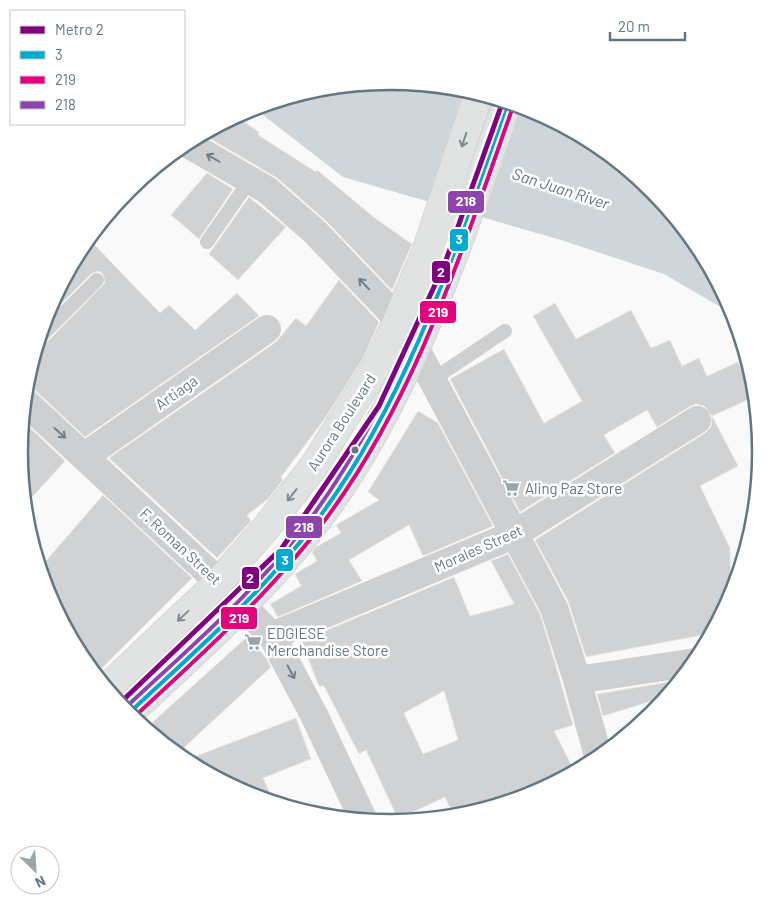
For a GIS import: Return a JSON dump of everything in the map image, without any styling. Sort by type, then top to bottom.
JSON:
[{"type":"main road","name":"Aurora Boulevard","points":[[111,684],[219,582],[265,529],[314,466],[378,364],[426,252],[477,100]]},
{"type":"main road","name":"Aurora Boulevard","points":[[134,709],[243,605],[310,530],[343,484],[382,416],[416,349],[449,268],[506,109]]},
{"type":"street","points":[[195,147],[267,190],[315,232],[398,319],[416,349],[554,608],[578,680],[597,750]]},
{"type":"street","name":"Artiaga","points":[[85,456],[267,329]]},
{"type":"street","name":"F. Roman Street","points":[[31,407],[219,582],[272,636],[314,715],[360,814]]},
{"type":"street","name":"Morales Street","points":[[272,636],[514,535],[697,420]]},
{"type":"street","points":[[578,680],[684,664]]},
{"type":"lane","points":[[207,242],[250,180]]},
{"type":"lane","points":[[50,328],[97,280]]},
{"type":"lane","points":[[432,380],[505,332]]},
{"type":"water","name":"San Juan River","points":[[390,90],[437,93],[484,102],[507,109],[550,127],[571,139],[611,165],[629,180],[663,213],[678,232],[704,271],[722,308],[664,274],[561,240],[343,177],[261,114],[296,102],[319,97],[343,93]]},
{"type":"building","points":[[243,121],[259,132],[258,135],[316,172],[317,170],[376,219],[412,244],[392,290],[326,221],[277,178],[210,139]]},
{"type":"building","points":[[207,173],[233,189],[199,239],[171,215]]},
{"type":"building","points":[[249,197],[286,227],[238,280],[209,254]]},
{"type":"building","points":[[94,244],[160,313],[169,305],[195,330],[237,293],[259,316],[85,437],[33,389],[44,345],[105,283],[103,274],[99,271],[91,274],[58,307],[76,271]]},
{"type":"building","points":[[339,280],[379,322],[364,357],[326,417],[281,477],[283,480],[268,499],[247,515],[251,521],[217,558],[109,458],[276,342],[296,318],[306,326]]},
{"type":"building","points":[[555,303],[576,339],[631,310],[651,348],[670,340],[682,366],[699,358],[707,376],[738,362],[744,376],[748,400],[712,416],[704,406],[696,404],[657,427],[647,410],[604,435],[615,453],[520,512],[450,379],[504,349],[544,423],[582,401],[533,316]]},
{"type":"building","points":[[418,411],[438,423],[493,526],[423,556],[409,525],[349,560],[362,581],[278,617],[270,604],[301,586],[295,574],[317,561],[312,552],[316,547],[341,533],[336,525],[379,500],[368,492]]},
{"type":"building","points":[[712,416],[738,466],[700,486],[730,548],[731,576],[704,634],[586,657],[568,601],[535,540],[705,433],[711,427]]},
{"type":"building","points":[[28,426],[65,461],[31,499],[28,476]]},
{"type":"building","points":[[103,495],[192,578],[100,670],[76,634],[65,613],[45,562]]},
{"type":"building","points":[[508,554],[540,614],[555,663],[573,725],[554,731],[572,766],[529,787],[484,803],[453,809],[452,807],[450,808],[445,797],[408,814],[396,815],[366,750],[359,754],[324,686],[319,686],[301,641],[454,577],[470,616],[514,604],[491,561]],"holes":[[[444,691],[458,740],[423,754],[404,713]]]},
{"type":"building","points":[[247,637],[266,658],[271,667],[182,749],[150,724]]},
{"type":"building","points":[[671,682],[655,700],[603,716],[597,694]]},
{"type":"building","points":[[296,718],[311,759],[263,778],[271,795],[230,778],[194,757]]},
{"type":"metro line","name":"2","points":[[124,699],[282,548],[379,406],[445,263],[501,107]]},
{"type":"transit line","name":"218","points":[[129,704],[222,618],[268,570],[311,518],[344,470],[398,369],[422,316],[464,209],[500,107]]},
{"type":"transit line","name":"3","points":[[134,709],[225,623],[272,575],[315,523],[348,475],[378,425],[404,373],[427,320],[449,266],[506,109]]},
{"type":"transit line","name":"219","points":[[138,713],[253,604],[319,528],[353,480],[383,430],[433,324],[455,269],[512,111]]},
{"type":"place","name":"Aling Paz Store","points":[[511,488]]},
{"type":"place","name":"EDGIESE Merchandise Store","points":[[253,642]]}]
